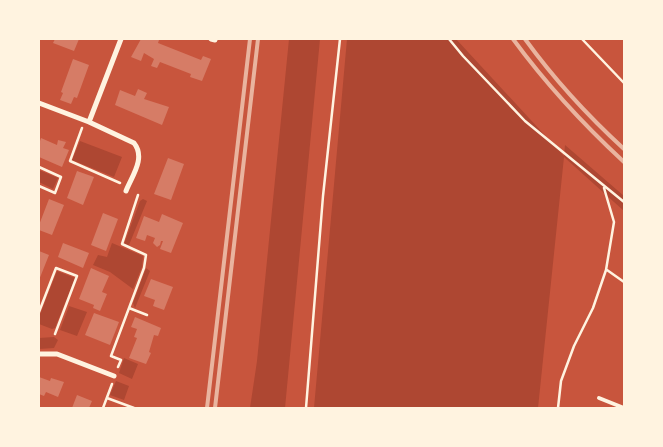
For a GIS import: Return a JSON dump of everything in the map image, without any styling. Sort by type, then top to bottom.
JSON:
[{"type":"street","points":[[87,121],[120,39]]},
{"type":"street","points":[[39,103],[87,121],[134,143],[139,149],[139,162],[127,188]]},
{"type":"street","points":[[39,354],[57,354],[114,376]]},
{"type":"lane","points":[[600,398],[624,408]]},
{"type":"path","points":[[306,408],[323,196],[340,39]]},
{"type":"path","points":[[449,39],[525,121],[624,202]]},
{"type":"path","points":[[582,39],[624,83]]},
{"type":"path","points":[[87,121],[70,161],[127,188]]},
{"type":"path","points":[[39,167],[62,177],[55,193],[39,186]]},
{"type":"path","points":[[558,408],[561,381],[574,346],[593,308],[606,270],[614,222],[604,186]]},
{"type":"path","points":[[103,408],[121,360],[111,356],[144,268],[146,255],[122,244],[138,195]]},
{"type":"path","points":[[39,312],[56,268],[77,276],[55,334]]},
{"type":"path","points":[[606,270],[624,282]]},
{"type":"path","points":[[129,308],[147,315]]},
{"type":"path","points":[[107,398],[134,408]]},
{"type":"shaded area","points":[[289,39],[320,39],[285,408],[250,408],[257,361]]},
{"type":"shaded area","points":[[347,39],[456,39],[564,156],[565,145],[624,196],[624,211],[564,157],[538,408],[314,408]]},
{"type":"shaded area","points":[[80,141],[122,157],[114,177],[72,160]]},
{"type":"shaded area","points":[[39,170],[58,178],[53,189],[39,182]]},
{"type":"shaded area","points":[[143,199],[147,201],[129,245],[124,244],[140,201]]},
{"type":"shaded area","points":[[112,243],[143,256],[142,267],[133,289],[110,272],[93,265],[98,255],[107,257]]},
{"type":"shaded area","points":[[146,268],[150,271],[135,308],[133,303]]},
{"type":"shaded area","points":[[57,271],[75,278],[55,328],[52,329],[39,324],[39,317]]},
{"type":"shaded area","points":[[69,306],[87,312],[77,336],[60,330]]},
{"type":"shaded area","points":[[54,337],[58,340],[54,348],[39,349],[39,338]]},
{"type":"shaded area","points":[[124,358],[138,364],[132,379],[119,373]]},
{"type":"shaded area","points":[[116,381],[129,386],[124,400],[110,395]]},
{"type":"building","points":[[55,39],[79,39],[74,51],[53,43]]},
{"type":"building","points":[[141,39],[159,40],[158,43],[201,60],[203,56],[211,59],[202,81],[190,77],[191,74],[160,62],[157,68],[151,66],[154,59],[144,53],[141,61],[131,57]]},
{"type":"building","points":[[73,59],[89,65],[77,98],[74,97],[71,104],[60,100]]},
{"type":"building","points":[[138,89],[147,93],[144,99],[169,107],[162,125],[115,105],[120,90],[135,96]]},
{"type":"building","points":[[41,138],[57,145],[58,140],[66,142],[63,148],[69,150],[62,167],[39,157]]},
{"type":"building","points":[[168,158],[184,164],[171,200],[154,194]]},
{"type":"building","points":[[77,171],[94,177],[83,205],[67,198]]},
{"type":"building","points":[[49,199],[64,205],[52,235],[39,230],[39,225]]},
{"type":"building","points":[[103,213],[118,219],[106,251],[91,245]]},
{"type":"building","points":[[162,214],[183,223],[171,253],[160,249],[163,241],[157,247],[153,243],[155,238],[147,235],[145,241],[136,238],[144,216],[159,222]]},
{"type":"building","points":[[63,243],[89,253],[83,268],[58,257]]},
{"type":"building","points":[[39,251],[49,255],[39,280]]},
{"type":"building","points":[[91,268],[109,276],[102,292],[107,294],[100,311],[93,308],[94,305],[79,299]]},
{"type":"building","points":[[151,279],[173,287],[164,310],[153,306],[155,300],[144,296]]},
{"type":"building","points":[[94,313],[119,322],[110,345],[85,335]]},
{"type":"building","points":[[135,317],[161,328],[158,336],[154,335],[149,352],[151,353],[146,364],[129,358],[137,338],[134,337],[137,329],[131,327]]},
{"type":"building","points":[[39,377],[50,381],[51,378],[64,382],[58,397],[46,392],[44,396],[39,394]]},
{"type":"building","points":[[77,395],[92,401],[89,408],[72,408]]},
{"type":"railway","points":[[207,408],[250,39]]},
{"type":"railway","points":[[215,408],[258,39]]},
{"type":"railway","points":[[513,39],[566,104],[624,162]]},
{"type":"railway","points":[[525,39],[572,97],[624,149]]}]
